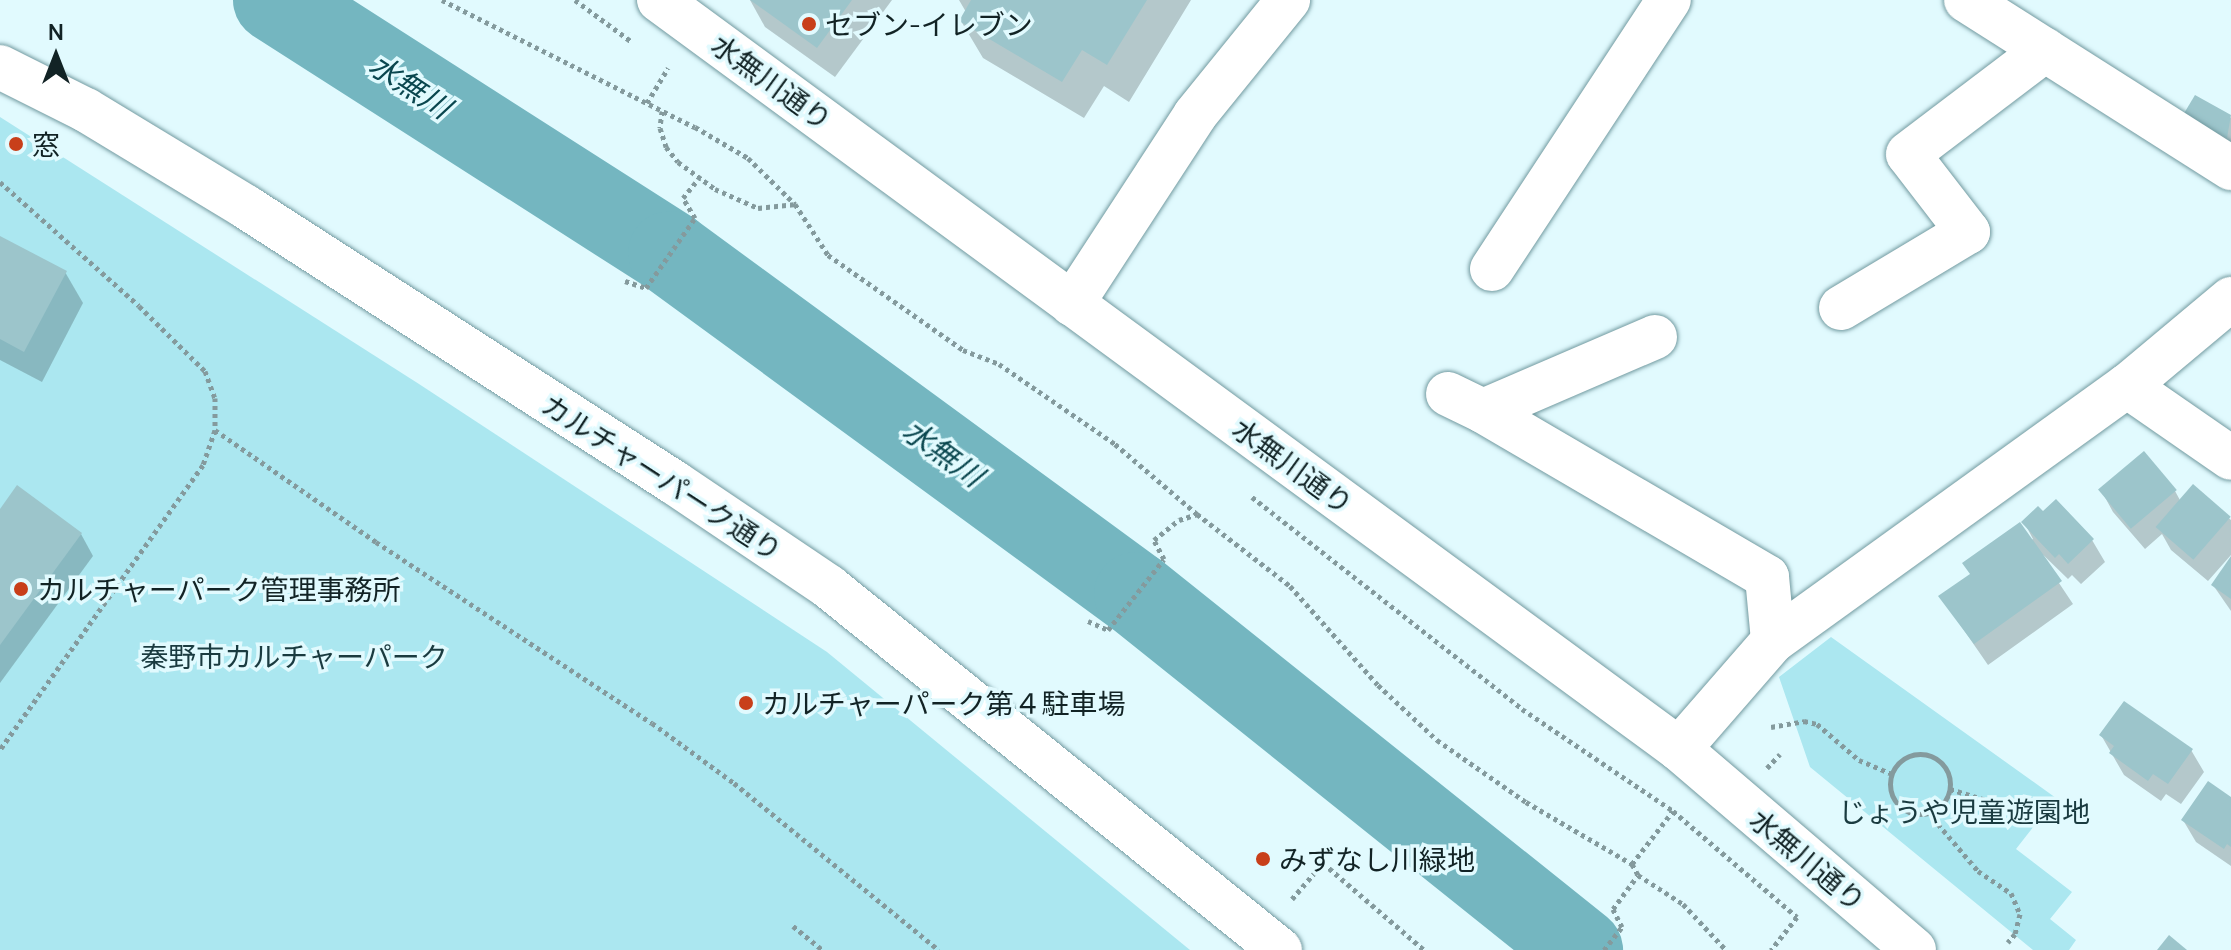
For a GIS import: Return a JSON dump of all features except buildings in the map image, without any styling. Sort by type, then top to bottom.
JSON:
[{"type":"street","name":"水無川通り","points":[[659,0],[1679,749],[1914,950]]},
{"type":"street","points":[[1072,304],[1195,115],[1288,0]]},
{"type":"street","points":[[1492,269],[1669,0]]},
{"type":"street","points":[[1966,0],[2231,168]]},
{"type":"street","points":[[1841,308],[1968,232],[1908,154],[2045,50]]},
{"type":"street","name":"カルチャーパーク通り","points":[[0,67],[86,110],[246,207],[662,475],[829,587],[1280,950]]},
{"type":"street","points":[[1679,749],[1773,641],[2127,386],[2231,299]]},
{"type":"street","points":[[1655,337],[1466,403],[1767,577],[1773,641]]},
{"type":"street","points":[[2127,386],[2231,458]]},
{"type":"path","points":[[442,0],[647,103],[748,158],[795,204],[828,255],[963,350],[999,364],[1115,444],[1197,514],[1290,586],[1378,685],[1437,740],[1526,802],[1632,864],[1638,875],[1683,904],[1726,950]]},
{"type":"path","points":[[575,0],[644,51]]},
{"type":"path","points":[[656,59],[680,76]]},
{"type":"path","points":[[647,103],[668,68]]},
{"type":"path","points":[[662,111],[660,128],[666,147],[678,162],[699,178],[736,201],[758,208],[795,204]]},
{"type":"path","points":[[625,281],[646,288],[695,218],[683,198],[699,178]]},
{"type":"path","points":[[0,182],[139,306],[205,371],[215,398],[215,430],[203,465],[0,750]]},
{"type":"path","points":[[215,430],[376,542],[652,723],[734,783],[939,950]]},
{"type":"path","points":[[1248,494],[1522,709],[1673,811],[1797,917],[1771,950]]},
{"type":"path","points":[[1088,621],[1108,630],[1164,559],[1154,540],[1179,520],[1197,514]]},
{"type":"path","points":[[1771,727],[1794,722],[1817,724],[1859,760],[1892,774]]},
{"type":"path","points":[[1764,772],[1780,754]]},
{"type":"path","points":[[1913,755],[1933,757],[1947,771],[1950,789],[1947,798],[1932,811],[1913,813],[1896,803],[1890,784],[1892,774],[1904,759],[1913,755]]},
{"type":"path","points":[[1950,789],[2041,817]]},
{"type":"path","points":[[1632,864],[1673,811]]},
{"type":"path","points":[[1932,811],[1938,824],[1978,871],[2011,893],[2020,914],[2015,934],[2008,942]]},
{"type":"path","points":[[1292,899],[1323,863],[1424,950]]},
{"type":"path","points":[[1604,950],[1622,927],[1613,909],[1638,875]]},
{"type":"path","points":[[793,926],[823,950]]},
{"type":"green space","name":"秦野市カルチャーパーク","points":[[0,117],[419,384],[827,652],[1190,950],[0,950]]},
{"type":"green space","name":"じょうや児童遊園地","points":[[1831,637],[2056,798],[2016,849],[2072,892],[2050,919],[2076,940],[2069,950],[2033,950],[1810,767],[1779,677]]},
{"type":"waterway","name":"水無川","points":[[275,0],[670,253],[1136,594],[1581,950]]},
{"type":"place","name":"セブン-イレブン","points":[[809,24]]},
{"type":"place","name":"窓","points":[[16,144]]},
{"type":"place","name":"カルチャーパーク管理事務所","points":[[21,589]]},
{"type":"place","name":"カルチャーパーク第４駐車場","points":[[746,703]]},
{"type":"place","name":"みずなし川緑地","points":[[1263,859]]}]
